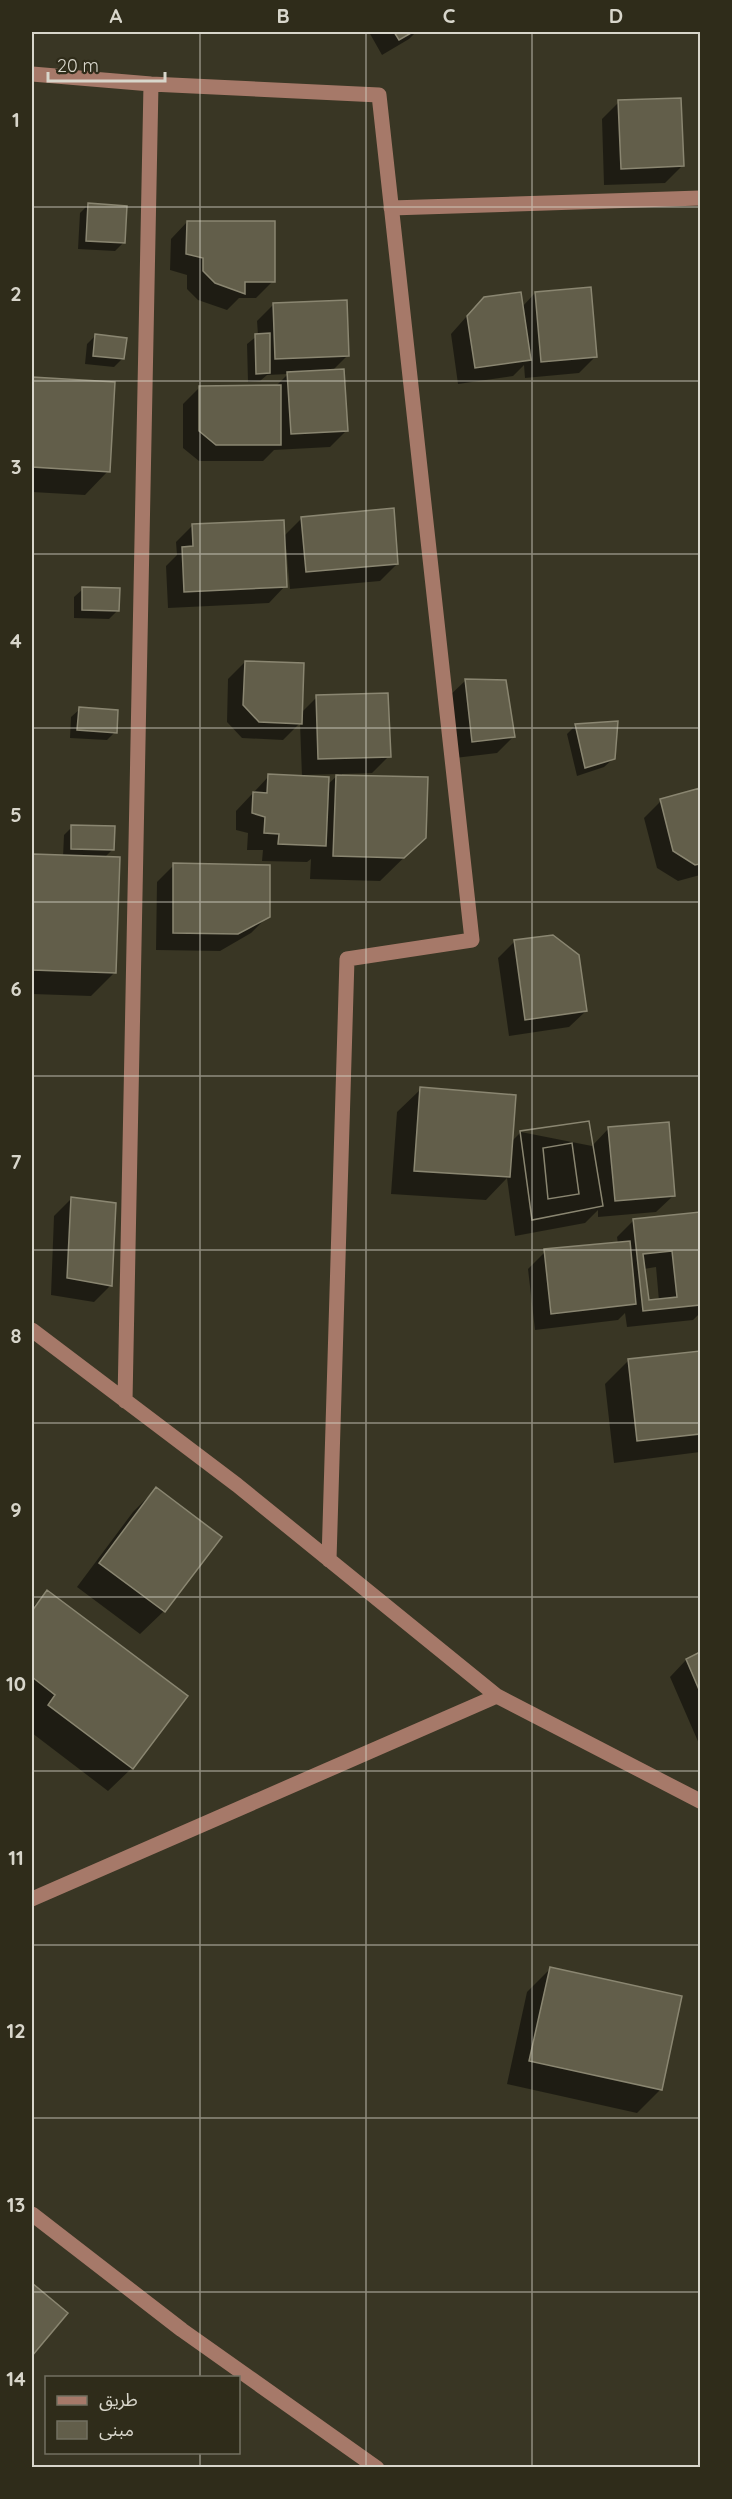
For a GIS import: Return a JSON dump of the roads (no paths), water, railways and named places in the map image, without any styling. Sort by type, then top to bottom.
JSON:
[{"type":"street","points":[[32,74],[151,84],[379,95],[472,940],[347,959],[329,1560]]},
{"type":"street","points":[[125,1401],[151,84]]},
{"type":"street","points":[[392,208],[700,198]]},
{"type":"street","points":[[32,1330],[237,1485],[497,1696],[700,1801]]},
{"type":"street","points":[[32,1899],[497,1696]]},
{"type":"street","points":[[32,2214],[182,2330],[377,2468]]}]
